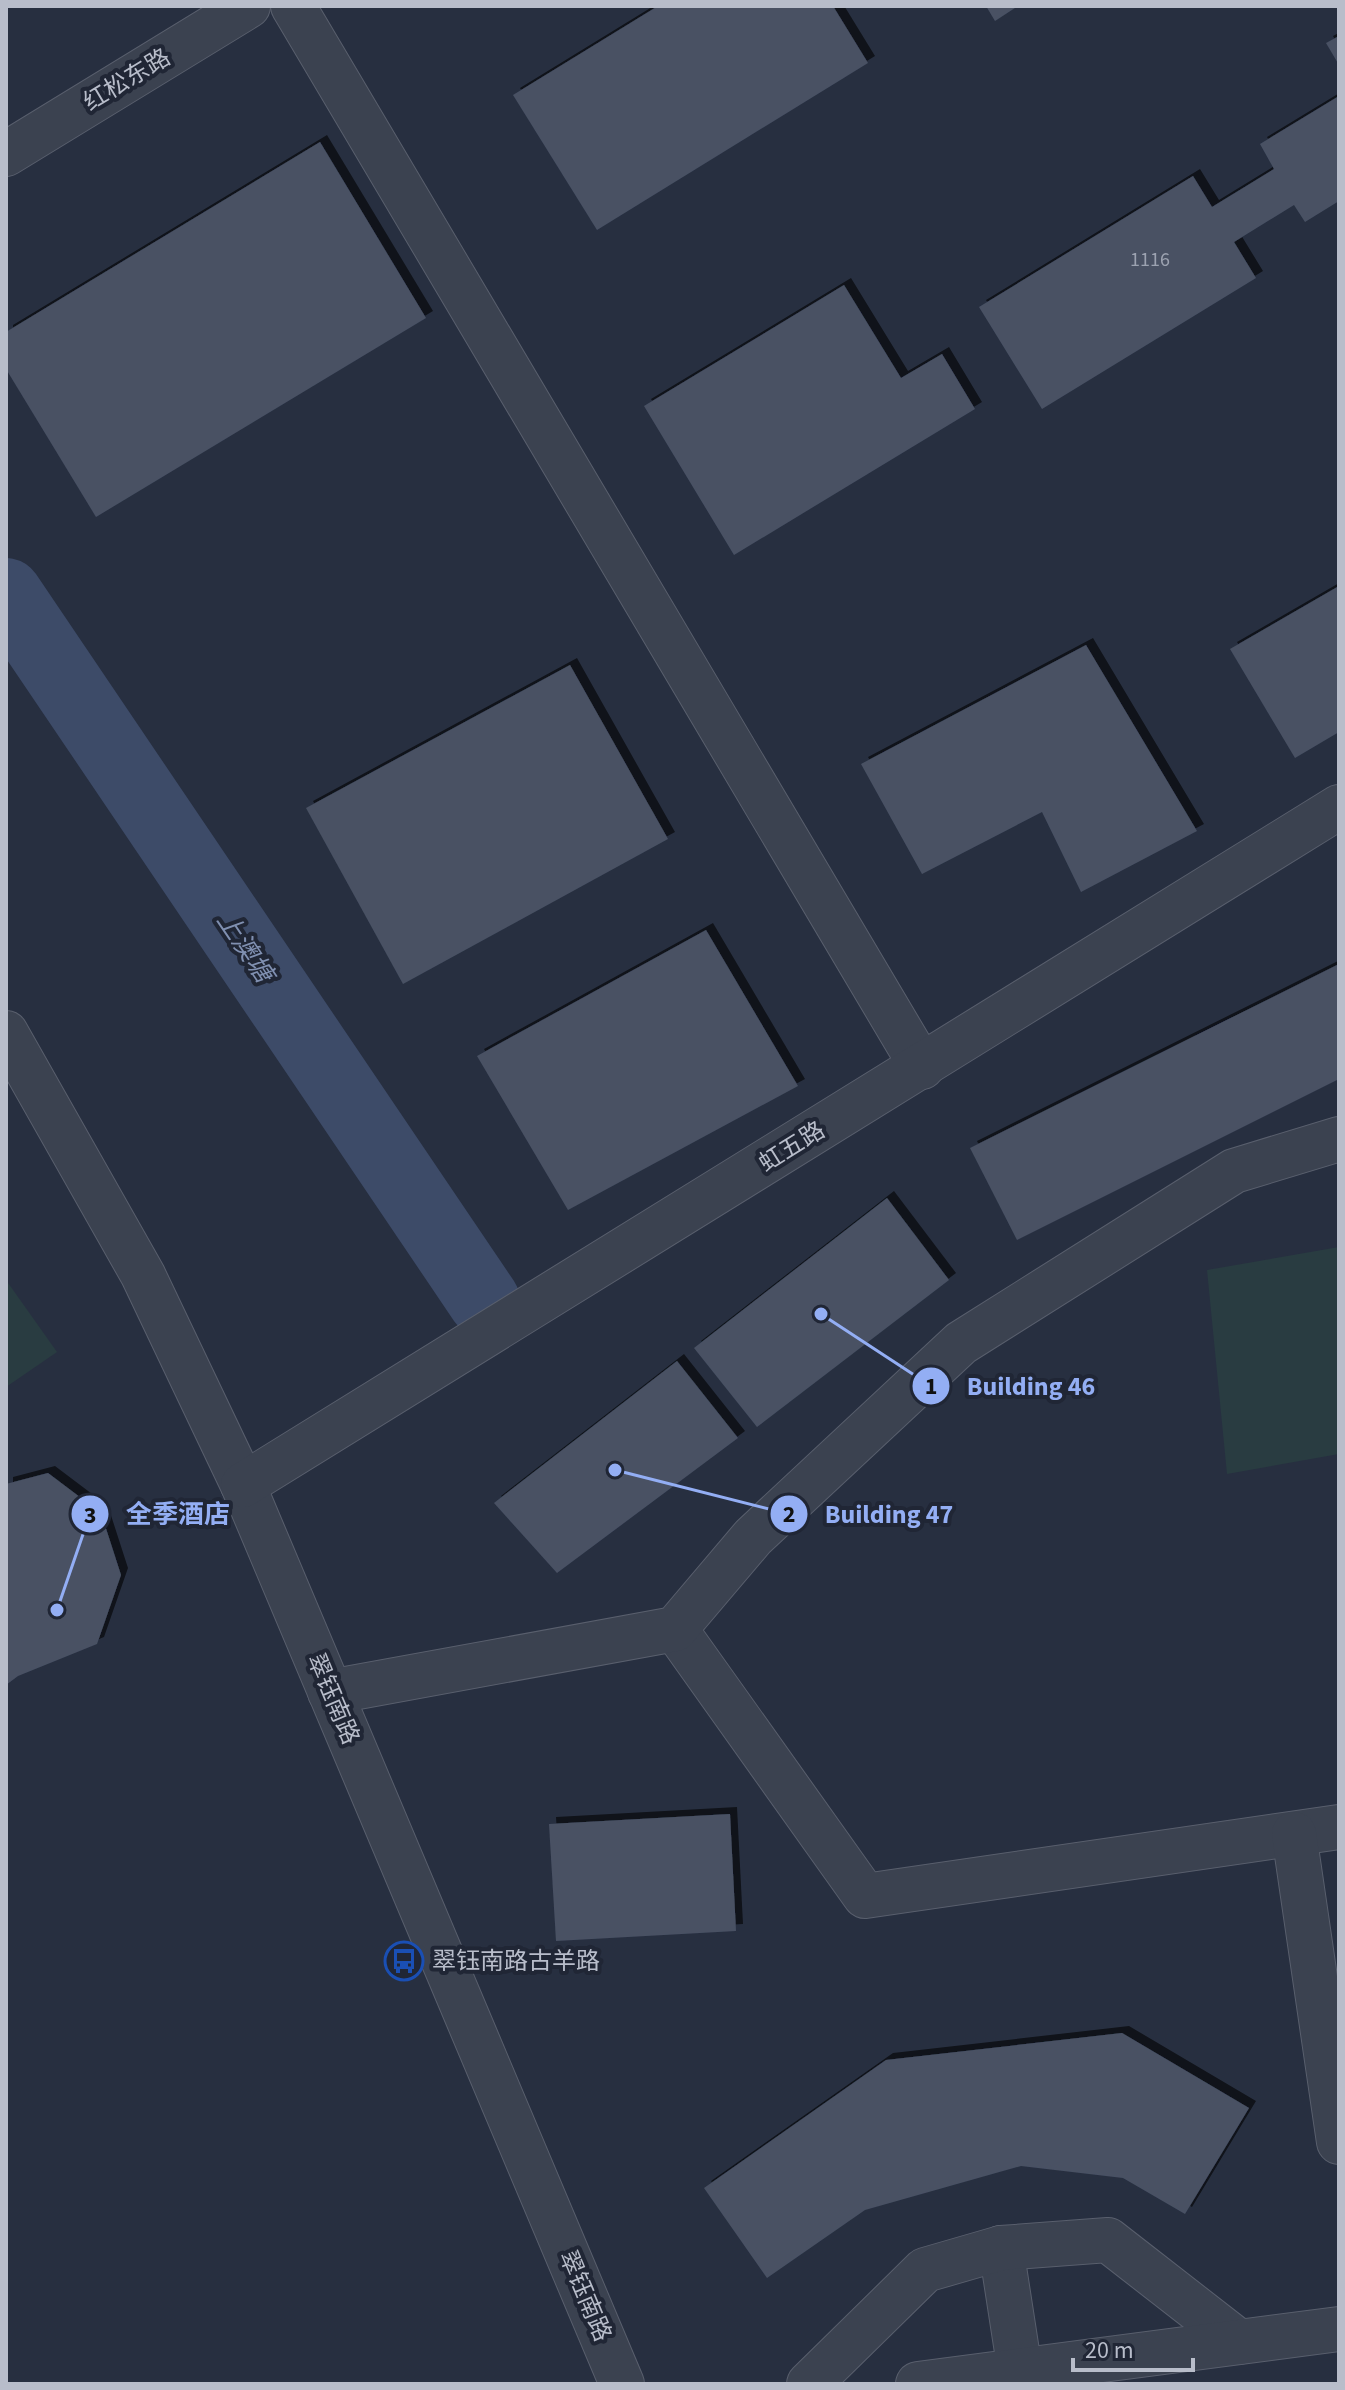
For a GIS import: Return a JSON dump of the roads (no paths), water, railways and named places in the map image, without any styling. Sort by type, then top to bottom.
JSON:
[{"type":"street","name":"红松东路","points":[[6,154],[248,6]]},
{"type":"street","points":[[293,6],[922,1067]]},
{"type":"street","name":"虹五路","points":[[243,1485],[1339,807]]},
{"type":"street","name":"翠钰南路","points":[[6,1033],[143,1275],[243,1485],[622,2384]]},
{"type":"street","points":[[330,1692],[675,1629],[753,1537],[961,1343],[1234,1171],[1339,1139]]},
{"type":"street","points":[[675,1629],[865,1896],[1339,1827]]},
{"type":"street","points":[[1294,1834],[1339,2142]]},
{"type":"street","points":[[809,2384],[925,2270],[1001,2248],[1108,2240],[1239,2342]]},
{"type":"street","points":[[1001,2248],[1020,2371]]},
{"type":"street","points":[[918,2384],[1339,2329]]},
{"type":"waterway","name":"上澳塘","points":[[6,594],[484,1301]]},
{"type":"place","name":"Building 46","points":[[821,1314]]},
{"type":"place","name":"Building 47","points":[[615,1470]]},
{"type":"place","name":"全季酒店","points":[[57,1610]]},
{"type":"place","name":"翠钰南路古羊路","points":[[404,1961]]}]
